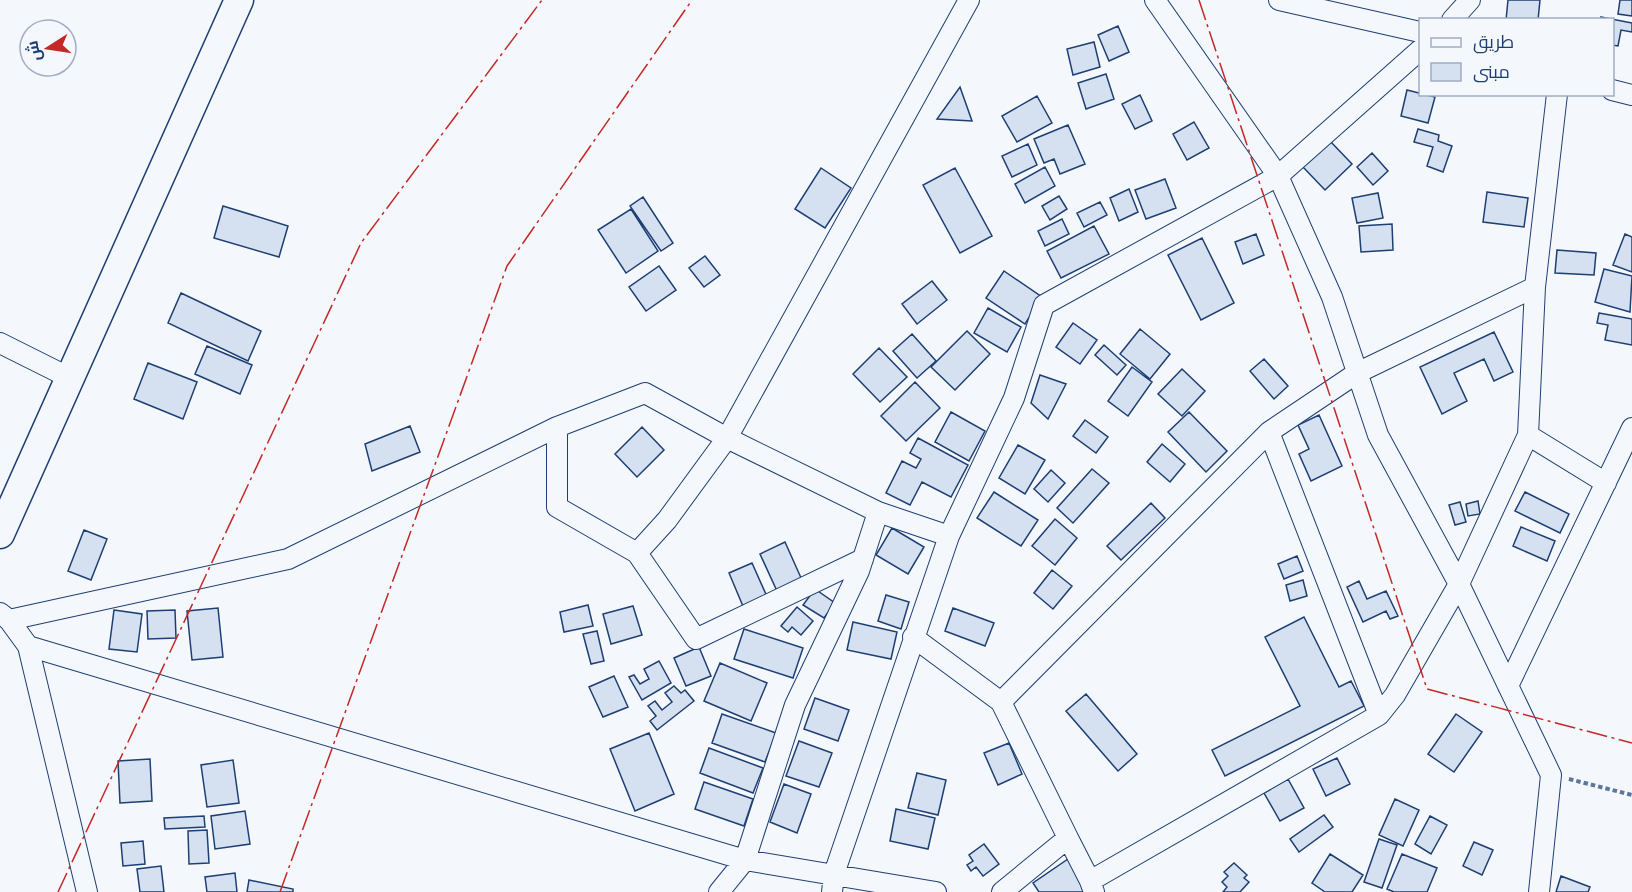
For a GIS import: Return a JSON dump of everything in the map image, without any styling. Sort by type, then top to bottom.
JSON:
[{"type":"street","points":[[0,534],[239,0]]},
{"type":"street","points":[[637,554],[668,520],[727,438],[969,0]]},
{"type":"street","points":[[1155,0],[1278,176],[1332,297],[1378,435],[1459,584],[1551,775],[1539,892]]},
{"type":"street","points":[[1279,0],[1419,32]]},
{"type":"street","points":[[1454,18],[1470,0]]},
{"type":"street","points":[[833,883],[913,637],[949,536],[1014,398],[1044,305],[1278,176],[1419,51]]},
{"type":"street","points":[[1614,90],[1632,95]]},
{"type":"street","points":[[913,637],[1001,702],[1092,886],[1379,715],[1395,695],[1459,584],[1528,435],[1535,287],[1557,96]]},
{"type":"street","points":[[1001,702],[1269,432],[1357,373],[1535,287]]},
{"type":"street","points":[[0,343],[70,378]]},
{"type":"street","points":[[87,892],[28,646],[4,616],[288,559],[556,427],[645,393],[727,438],[878,512],[949,536]]},
{"type":"street","points":[[556,427],[557,507],[637,554],[696,639],[863,559]]},
{"type":"street","points":[[1508,686],[1632,428]]},
{"type":"street","points":[[1269,432],[1379,715]]},
{"type":"street","points":[[1528,435],[1605,483]]},
{"type":"street","points":[[719,892],[745,860],[795,705],[859,571],[878,512]]},
{"type":"street","points":[[28,646],[745,860],[833,883],[936,892]]},
{"type":"street","points":[[1002,892],[1068,838]]},
{"type":"path","points":[[1551,775],[1632,795]]},
{"type":"building","points":[[1508,0],[1540,0],[1538,18],[1506,18]]},
{"type":"building","points":[[1620,0],[1632,0],[1632,16],[1618,14]]},
{"type":"building","points":[[1614,20],[1632,23],[1632,32],[1621,30],[1618,46],[1614,45]]},
{"type":"building","points":[[1118,26],[1129,52],[1109,61],[1098,35]]},
{"type":"building","points":[[1094,42],[1100,67],[1073,75],[1067,49]]},
{"type":"building","points":[[1106,74],[1114,99],[1086,109],[1078,83]]},
{"type":"building","points":[[960,87],[972,121],[937,119]]},
{"type":"building","points":[[1407,90],[1419,93],[1419,96],[1435,97],[1428,123],[1401,116]]},
{"type":"building","points":[[1140,95],[1152,121],[1135,129],[1122,104]]},
{"type":"building","points":[[1037,96],[1052,123],[1017,142],[1002,116]]},
{"type":"building","points":[[1194,122],[1209,148],[1187,160],[1173,134]]},
{"type":"building","points":[[1068,125],[1085,164],[1060,174],[1054,159],[1044,163],[1034,139]]},
{"type":"building","points":[[1418,129],[1439,135],[1438,141],[1452,146],[1443,172],[1427,166],[1433,147],[1414,142]]},
{"type":"building","points":[[1330,141],[1352,164],[1325,190],[1303,167]]},
{"type":"building","points":[[1028,144],[1037,165],[1012,177],[1002,156]]},
{"type":"building","points":[[1372,153],[1388,171],[1373,185],[1357,167]]},
{"type":"building","points":[[1045,167],[1055,186],[1025,203],[1015,184]]},
{"type":"building","points":[[821,168],[851,188],[825,228],[795,209]]},
{"type":"building","points":[[955,168],[992,236],[960,253],[923,185]]},
{"type":"building","points":[[1165,179],[1176,208],[1146,219],[1135,190]]},
{"type":"building","points":[[1129,189],[1138,212],[1119,221],[1110,198]]},
{"type":"building","points":[[1487,192],[1528,198],[1524,227],[1483,222]]},
{"type":"building","points":[[1378,193],[1383,218],[1357,223],[1352,198]]},
{"type":"building","points":[[1059,196],[1067,209],[1050,220],[1042,206]]},
{"type":"building","points":[[643,197],[673,243],[661,251],[630,206]]},
{"type":"building","points":[[1100,202],[1107,215],[1084,227],[1077,213]]},
{"type":"building","points":[[223,206],[288,226],[279,257],[214,238]]},
{"type":"building","points":[[631,209],[658,251],[626,273],[598,230]]},
{"type":"building","points":[[1062,219],[1069,234],[1045,246],[1038,231]]},
{"type":"building","points":[[1392,224],[1393,250],[1361,252],[1359,226]]},
{"type":"building","points":[[1094,226],[1109,254],[1061,278],[1047,251]]},
{"type":"building","points":[[1256,234],[1264,255],[1243,264],[1235,242]]},
{"type":"building","points":[[1625,234],[1632,237],[1632,272],[1613,265]]},
{"type":"building","points":[[1202,238],[1234,303],[1201,320],[1168,255]]},
{"type":"building","points":[[1557,250],[1596,253],[1594,275],[1555,273]]},
{"type":"building","points":[[705,256],[720,275],[704,287],[689,268]]},
{"type":"building","points":[[659,266],[676,290],[646,311],[629,287]]},
{"type":"building","points":[[1604,269],[1632,276],[1630,312],[1595,302]]},
{"type":"building","points":[[1004,271],[1042,297],[1025,324],[986,298]]},
{"type":"building","points":[[932,281],[947,300],[917,324],[902,304]]},
{"type":"building","points":[[181,293],[261,331],[248,361],[168,323]]},
{"type":"building","points":[[988,308],[1021,327],[1007,352],[974,333]]},
{"type":"building","points":[[1599,313],[1632,319],[1632,345],[1605,340],[1608,325],[1597,323]]},
{"type":"building","points":[[1073,323],[1097,340],[1080,364],[1056,347]]},
{"type":"building","points":[[1140,329],[1170,354],[1150,379],[1120,354]]},
{"type":"building","points":[[967,331],[990,354],[955,390],[931,367]]},
{"type":"building","points":[[1494,332],[1513,372],[1494,381],[1484,359],[1454,373],[1467,401],[1442,414],[1420,367]]},
{"type":"building","points":[[912,334],[936,361],[917,378],[893,351]]},
{"type":"building","points":[[1104,345],[1126,365],[1117,375],[1095,355]]},
{"type":"building","points":[[207,346],[252,365],[240,394],[195,374]]},
{"type":"building","points":[[879,348],[907,377],[880,402],[853,374]]},
{"type":"building","points":[[1264,359],[1288,386],[1274,399],[1250,371]]},
{"type":"building","points":[[148,363],[197,382],[183,419],[134,399]]},
{"type":"building","points":[[1132,367],[1152,382],[1128,416],[1108,401]]},
{"type":"building","points":[[1182,369],[1205,391],[1182,416],[1158,394]]},
{"type":"building","points":[[1040,375],[1066,384],[1048,419],[1031,403]]},
{"type":"building","points":[[915,382],[940,408],[906,441],[881,416]]},
{"type":"building","points":[[951,412],[985,431],[969,461],[935,442]]},
{"type":"building","points":[[1189,412],[1227,451],[1206,472],[1168,432]]},
{"type":"building","points":[[1319,415],[1342,466],[1311,481],[1299,454],[1309,449],[1298,425]]},
{"type":"building","points":[[1085,420],[1108,437],[1096,453],[1073,436]]},
{"type":"building","points":[[410,426],[420,452],[372,471],[365,444]]},
{"type":"building","points":[[642,427],[664,450],[637,477],[615,454]]},
{"type":"building","points":[[918,438],[968,465],[951,497],[922,482],[910,505],[886,493],[902,461],[916,468],[921,459],[910,453]]},
{"type":"building","points":[[1162,444],[1185,464],[1170,482],[1147,462]]},
{"type":"building","points":[[1018,445],[1045,460],[1025,494],[999,478]]},
{"type":"building","points":[[1092,469],[1109,483],[1073,523],[1057,508]]},
{"type":"building","points":[[1051,470],[1065,483],[1048,502],[1034,489]]},
{"type":"building","points":[[994,492],[1038,520],[1021,546],[977,518]]},
{"type":"building","points":[[1525,492],[1569,514],[1560,533],[1515,511]]},
{"type":"building","points":[[1478,501],[1480,514],[1468,516],[1466,504]]},
{"type":"building","points":[[1460,502],[1466,522],[1455,525],[1449,505]]},
{"type":"building","points":[[1151,503],[1165,518],[1121,560],[1107,546]]},
{"type":"building","points":[[1055,519],[1077,538],[1055,565],[1032,546]]},
{"type":"building","points":[[1521,527],[1555,541],[1547,561],[1513,546]]},
{"type":"building","points":[[892,528],[924,547],[908,574],[876,555]]},
{"type":"building","points":[[84,530],[107,539],[91,580],[68,571]]},
{"type":"building","points":[[785,542],[802,580],[777,591],[760,554]]},
{"type":"building","points":[[1297,556],[1303,571],[1284,579],[1278,564]]},
{"type":"building","points":[[752,563],[769,601],[745,611],[729,573]]},
{"type":"building","points":[[1052,570],[1072,586],[1053,609],[1034,593]]},
{"type":"building","points":[[1303,580],[1307,596],[1290,601],[1286,585]]},
{"type":"building","points":[[1359,581],[1367,599],[1386,591],[1398,616],[1390,619],[1386,611],[1363,622],[1347,587]]},
{"type":"building","points":[[815,589],[835,603],[824,618],[803,605]]},
{"type":"building","points":[[886,595],[909,602],[901,629],[878,621]]},
{"type":"building","points":[[588,605],[593,626],[564,632],[560,612]]},
{"type":"building","points":[[633,606],[642,635],[611,644],[603,614]]},
{"type":"building","points":[[797,607],[813,621],[801,635],[792,627],[788,632],[781,626]]},
{"type":"building","points":[[218,608],[223,657],[192,660],[187,611]]},
{"type":"building","points":[[953,608],[994,623],[985,646],[945,631]]},
{"type":"building","points":[[114,610],[142,614],[137,652],[109,649]]},
{"type":"building","points":[[175,610],[176,638],[148,639],[147,611]]},
{"type":"building","points":[[1304,617],[1339,687],[1351,681],[1364,706],[1225,776],[1212,750],[1300,706],[1265,637]]},
{"type":"building","points":[[853,622],[897,632],[891,659],[847,650]]},
{"type":"building","points":[[744,629],[803,648],[793,678],[734,659]]},
{"type":"building","points":[[597,631],[604,661],[591,664],[583,634]]},
{"type":"building","points":[[699,647],[711,676],[686,686],[674,658]]},
{"type":"building","points":[[659,661],[671,683],[642,700],[629,677],[634,675],[640,684],[649,679],[644,669]]},
{"type":"building","points":[[720,663],[767,683],[751,721],[704,701]]},
{"type":"building","points":[[614,676],[628,707],[603,717],[589,687]]},
{"type":"building","points":[[674,686],[681,693],[685,690],[694,701],[657,730],[650,721],[656,716],[648,706],[655,701],[662,710],[672,702],[665,693]]},
{"type":"building","points":[[1086,694],[1137,754],[1118,771],[1066,711]]},
{"type":"building","points":[[815,698],[849,710],[838,741],[804,729]]},
{"type":"building","points":[[722,714],[776,733],[765,762],[712,743]]},
{"type":"building","points":[[1456,714],[1482,732],[1454,772],[1428,754]]},
{"type":"building","points":[[649,733],[674,794],[635,811],[610,749]]},
{"type":"building","points":[[799,741],[832,753],[819,787],[786,776]]},
{"type":"building","points":[[1009,743],[1022,774],[998,785],[984,753]]},
{"type":"building","points":[[709,748],[763,768],[753,793],[700,773]]},
{"type":"building","points":[[1337,758],[1350,784],[1326,796],[1313,769]]},
{"type":"building","points":[[150,759],[152,801],[120,803],[118,761]]},
{"type":"building","points":[[233,760],[239,803],[207,807],[201,765]]},
{"type":"building","points":[[917,773],[946,780],[938,815],[908,808]]},
{"type":"building","points":[[1288,779],[1304,808],[1280,821],[1264,793]]},
{"type":"building","points":[[704,782],[753,799],[744,826],[695,809]]},
{"type":"building","points":[[784,784],[811,794],[797,833],[770,822]]},
{"type":"building","points":[[1395,799],[1419,810],[1403,846],[1379,835]]},
{"type":"building","points":[[896,809],[935,818],[928,849],[890,841]]},
{"type":"building","points":[[245,811],[250,844],[215,849],[211,816]]},
{"type":"building","points":[[1324,815],[1333,827],[1299,852],[1290,839]]},
{"type":"building","points":[[204,816],[205,827],[165,829],[164,818]]},
{"type":"building","points":[[1430,816],[1447,825],[1431,854],[1415,844]]},
{"type":"building","points":[[207,830],[209,863],[189,864],[188,831]]},
{"type":"building","points":[[1379,839],[1397,845],[1382,888],[1364,882]]},
{"type":"building","points":[[143,841],[145,864],[123,866],[121,843]]},
{"type":"building","points":[[1474,842],[1493,850],[1482,875],[1463,866]]},
{"type":"building","points":[[984,844],[999,864],[983,876],[976,867],[971,871],[967,865],[973,861],[969,855]]},
{"type":"building","points":[[1330,854],[1363,875],[1352,892],[1325,892],[1312,883]]},
{"type":"building","points":[[1402,854],[1437,868],[1427,892],[1394,892],[1387,889]]},
{"type":"building","points":[[1068,859],[1087,892],[1039,892],[1033,883]]},
{"type":"building","points":[[1234,863],[1247,875],[1244,878],[1249,882],[1240,892],[1223,892],[1227,887],[1222,882],[1228,876],[1224,872]]},
{"type":"building","points":[[161,866],[164,892],[140,892],[137,869]]},
{"type":"building","points":[[235,873],[237,892],[207,892],[205,877]]},
{"type":"building","points":[[1561,876],[1590,887],[1588,892],[1556,892]]},
{"type":"building","points":[[249,880],[293,889],[293,892],[247,892]]},
{"type":"power","points":[[58,892],[361,243],[542,0]]},
{"type":"power","points":[[280,892],[507,266],[692,0]]},
{"type":"power","points":[[1199,0],[1427,689],[1632,743]]}]
